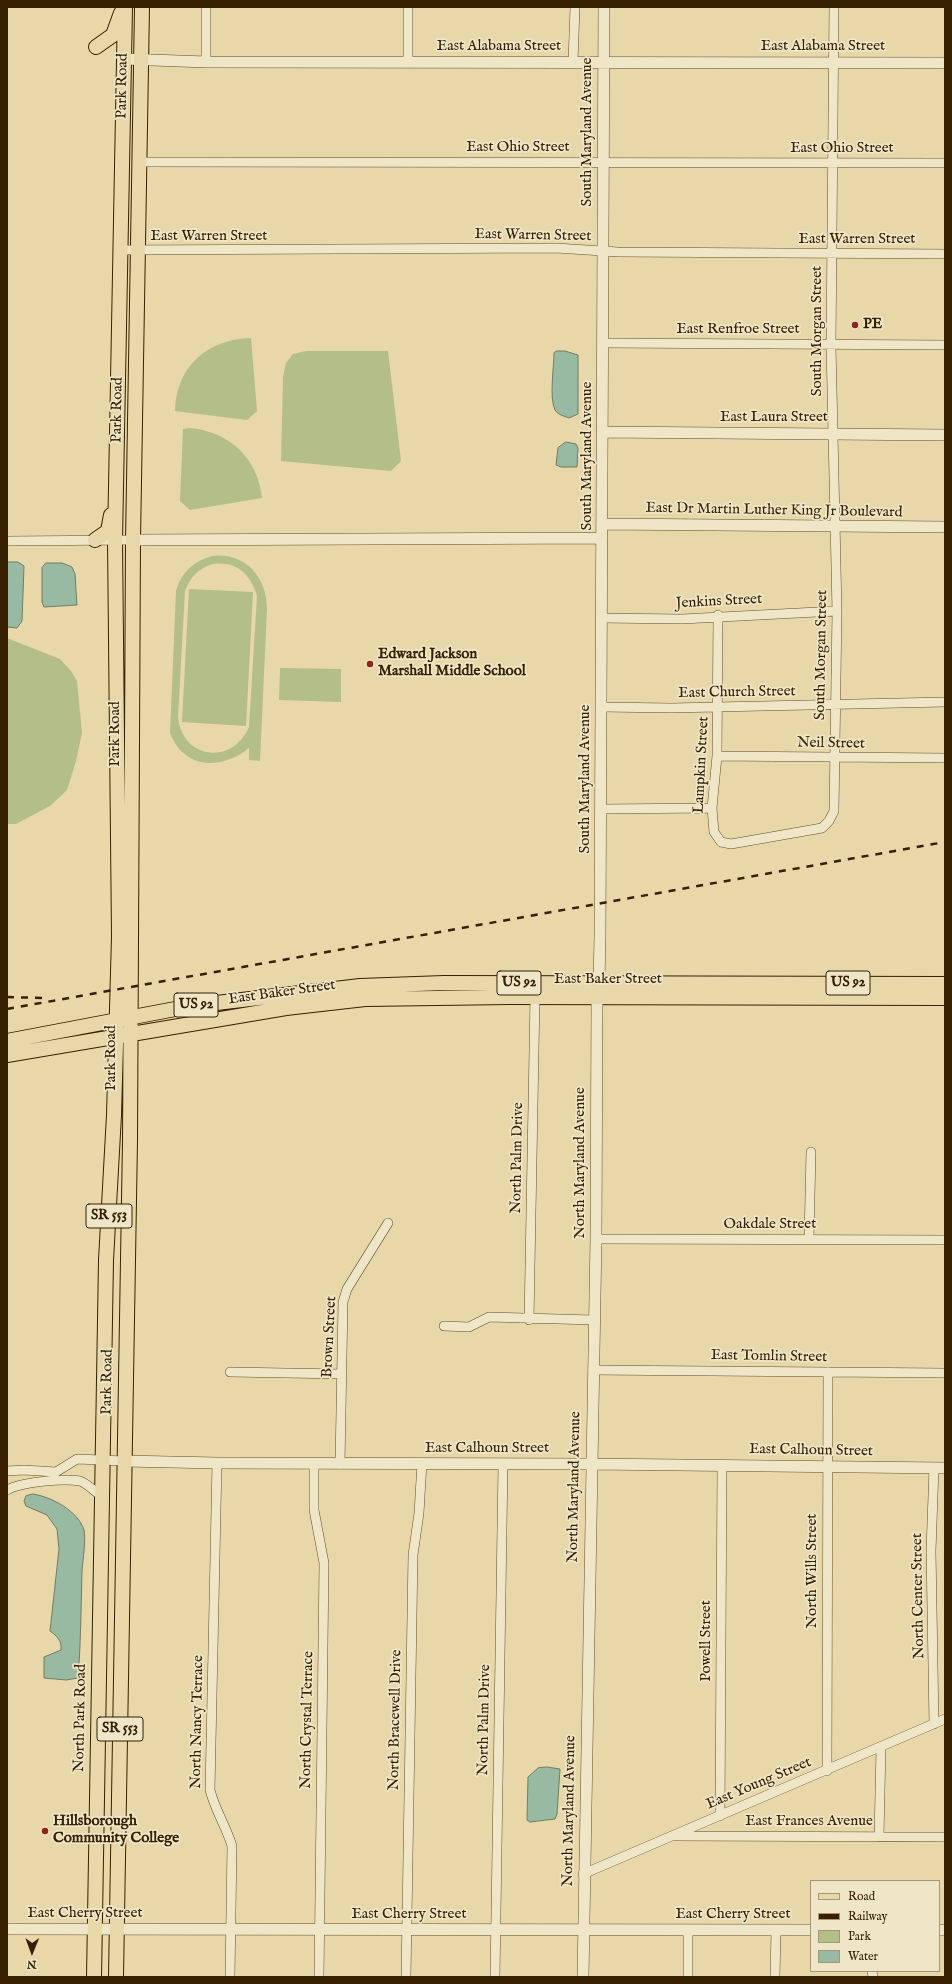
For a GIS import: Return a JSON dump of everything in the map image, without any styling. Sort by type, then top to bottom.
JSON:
[{"type":"main road","points":[[96,47],[113,35],[124,7]]},
{"type":"main road","name":"Park Road","points":[[124,7],[124,134],[120,250],[115,540],[118,846],[124,1027],[124,1461]]},
{"type":"main road","points":[[132,7],[132,42],[134,53],[140,60]]},
{"type":"main road","name":"Park Road","points":[[103,1460],[106,1260],[124,1027],[133,840],[133,540],[142,7]]},
{"type":"main road","points":[[124,134],[129,154],[130,243],[137,251]]},
{"type":"main road","points":[[95,540],[108,531],[110,519],[113,452],[117,425]]},
{"type":"main road","points":[[117,425],[122,456],[124,517],[126,528],[133,540]]},
{"type":"main road","points":[[115,540],[127,561],[126,614],[128,652],[133,663]]},
{"type":"main road","name":"East Baker Street","points":[[124,1027],[229,1000],[262,998],[328,988],[397,983],[598,990],[711,998],[945,998]]},
{"type":"main road","name":"East Baker Street","points":[[124,1027],[330,1002],[406,998],[535,997],[598,990],[711,983],[945,984]]},
{"type":"main road","name":"US 92","points":[[7,1041],[124,1027]]},
{"type":"main road","name":"US 92","points":[[7,1055],[124,1027]]},
{"type":"main road","name":"North Park Road","points":[[94,1977],[103,1460]]},
{"type":"main road","name":"SR 553","points":[[116,1977],[124,1461]]},
{"type":"street","points":[[206,7],[206,62]]},
{"type":"street","points":[[408,7],[408,62]]},
{"type":"street","points":[[573,62],[575,7]]},
{"type":"street","name":"South Maryland Avenue","points":[[598,990],[602,707],[604,7]]},
{"type":"street","name":"South Morgan Street","points":[[721,842],[731,844],[822,828],[829,821],[834,811],[837,611],[831,345],[832,62],[834,7]]},
{"type":"street","name":"East Alabama Street","points":[[125,59],[206,62],[945,63]]},
{"type":"street","name":"East Ohio Street","points":[[139,162],[945,163]]},
{"type":"street","name":"East Warren Street","points":[[120,250],[556,248],[603,252],[945,254]]},
{"type":"street","name":"East Renfroe Street","points":[[603,343],[945,345]]},
{"type":"street","name":"East Laura Street","points":[[603,432],[945,435]]},
{"type":"street","name":"East Dr Martin Luther King Jr Boulevard","points":[[603,524],[945,527]]},
{"type":"street","points":[[7,541],[602,538]]},
{"type":"street","name":"Jenkins Street","points":[[602,618],[682,619],[837,611]]},
{"type":"street","name":"Lampkin Street","points":[[718,616],[718,756],[712,808],[714,832],[721,842]]},
{"type":"street","name":"East Church Street","points":[[602,707],[719,707],[945,702]]},
{"type":"street","name":"Neil Street","points":[[718,756],[945,758]]},
{"type":"street","points":[[601,809],[712,808]]},
{"type":"street","points":[[711,983],[711,998]]},
{"type":"street","points":[[843,983],[843,998]]},
{"type":"street","name":"North Maryland Avenue","points":[[582,1977],[593,1320],[596,1239],[598,990]]},
{"type":"street","name":"North Palm Drive","points":[[529,1320],[535,997]]},
{"type":"street","points":[[809,1239],[811,1152]]},
{"type":"street","name":"Brown Street","points":[[340,1464],[343,1302],[347,1289],[388,1223]]},
{"type":"street","name":"Oakdale Street","points":[[596,1239],[945,1240]]},
{"type":"street","points":[[444,1326],[469,1327],[488,1317],[529,1320],[593,1320]]},
{"type":"street","name":"East Tomlin Street","points":[[593,1370],[945,1373]]},
{"type":"street","points":[[230,1372],[342,1374]]},
{"type":"street","name":"North Wills Street","points":[[826,1771],[828,1372]]},
{"type":"street","points":[[103,1497],[81,1481],[56,1476],[10,1471],[11,1488],[56,1476],[77,1460],[124,1461]]},
{"type":"street","name":"East Calhoun Street","points":[[124,1461],[314,1464],[591,1464],[939,1468]]},
{"type":"street","name":"North Nancy Terrace","points":[[217,1463],[210,1790],[214,1806],[227,1828],[232,1846],[230,1977]]},
{"type":"street","name":"North Bracewell Drive","points":[[406,1977],[413,1555],[419,1513],[422,1463]]},
{"type":"street","name":"North Crystal Terrace","points":[[314,1464],[314,1510],[324,1563],[319,1977]]},
{"type":"street","name":"North Palm Drive","points":[[495,1977],[503,1464]]},
{"type":"street","name":"Powell Street","points":[[720,1816],[722,1466]]},
{"type":"street","name":"North Center Street","points":[[934,1724],[931,1551],[939,1468]]},
{"type":"street","name":"East Young Street","points":[[584,1874],[945,1719]]},
{"type":"street","points":[[879,1837],[881,1747]]},
{"type":"street","name":"East Frances Avenue","points":[[673,1836],[945,1837]]},
{"type":"street","name":"East Cherry Street","points":[[7,1929],[810,1930]]},
{"type":"street","points":[[688,1930],[688,1977]]},
{"type":"street","points":[[775,1977],[776,1930]]},
{"type":"green space","points":[[251,338],[257,411],[247,420],[175,411],[181,381],[188,368],[197,358],[208,350],[221,344]]},
{"type":"green space","points":[[306,351],[388,351],[401,461],[391,471],[281,461],[283,377],[286,363],[293,354]]},
{"type":"green space","points":[[189,428],[203,430],[217,435],[229,441],[239,449],[248,459],[255,471],[262,498],[190,510],[180,501],[183,429]]},
{"type":"green space","points":[[212,556],[224,556],[235,558],[244,563],[252,569],[258,577],[266,597],[267,609],[260,761],[249,760],[249,748],[227,760],[216,763],[205,763],[194,760],[184,754],[176,745],[170,733],[176,591],[181,578],[189,568],[205,558]],"holes":[[[213,564],[235,567],[247,575],[257,596],[249,727],[241,739],[231,748],[220,752],[209,752],[198,749],[188,742],[182,731],[178,717],[185,591],[192,577],[199,571]]]},
{"type":"green space","points":[[189,589],[253,592],[246,726],[182,722]]},
{"type":"green space","points":[[7,638],[60,659],[71,671],[77,681],[82,733],[76,761],[67,790],[50,806],[16,824],[7,824]]},
{"type":"green space","points":[[280,668],[341,669],[341,702],[279,700]]},
{"type":"water","points":[[557,351],[565,351],[578,355],[578,414],[569,418],[558,413],[553,405],[552,390],[554,353]]},
{"type":"water","points":[[566,442],[576,444],[578,448],[577,467],[561,467],[556,465],[558,448]]},
{"type":"water","points":[[7,562],[18,562],[24,566],[22,621],[17,628],[7,627]]},
{"type":"water","points":[[46,563],[62,563],[72,567],[75,574],[77,605],[44,607],[42,602],[42,568]]},
{"type":"water","points":[[33,1494],[48,1498],[70,1511],[81,1523],[85,1534],[82,1570],[78,1678],[66,1680],[44,1678],[44,1657],[61,1650],[61,1644],[55,1635],[50,1631],[59,1549],[57,1529],[47,1515],[26,1506],[24,1501],[26,1496]]},
{"type":"water","points":[[547,1767],[560,1769],[557,1814],[555,1819],[530,1822],[527,1820],[528,1777],[538,1768]]},
{"type":"railway","points":[[7,1009],[945,842]]},
{"type":"railway","points":[[7,997],[44,998]]},
{"type":"place","name":"PE","points":[[855,325]]},
{"type":"place","name":"Edward Jackson Marshall Middle School","points":[[370,664]]},
{"type":"place","name":"Hillsborough Community College","points":[[45,1831]]}]
